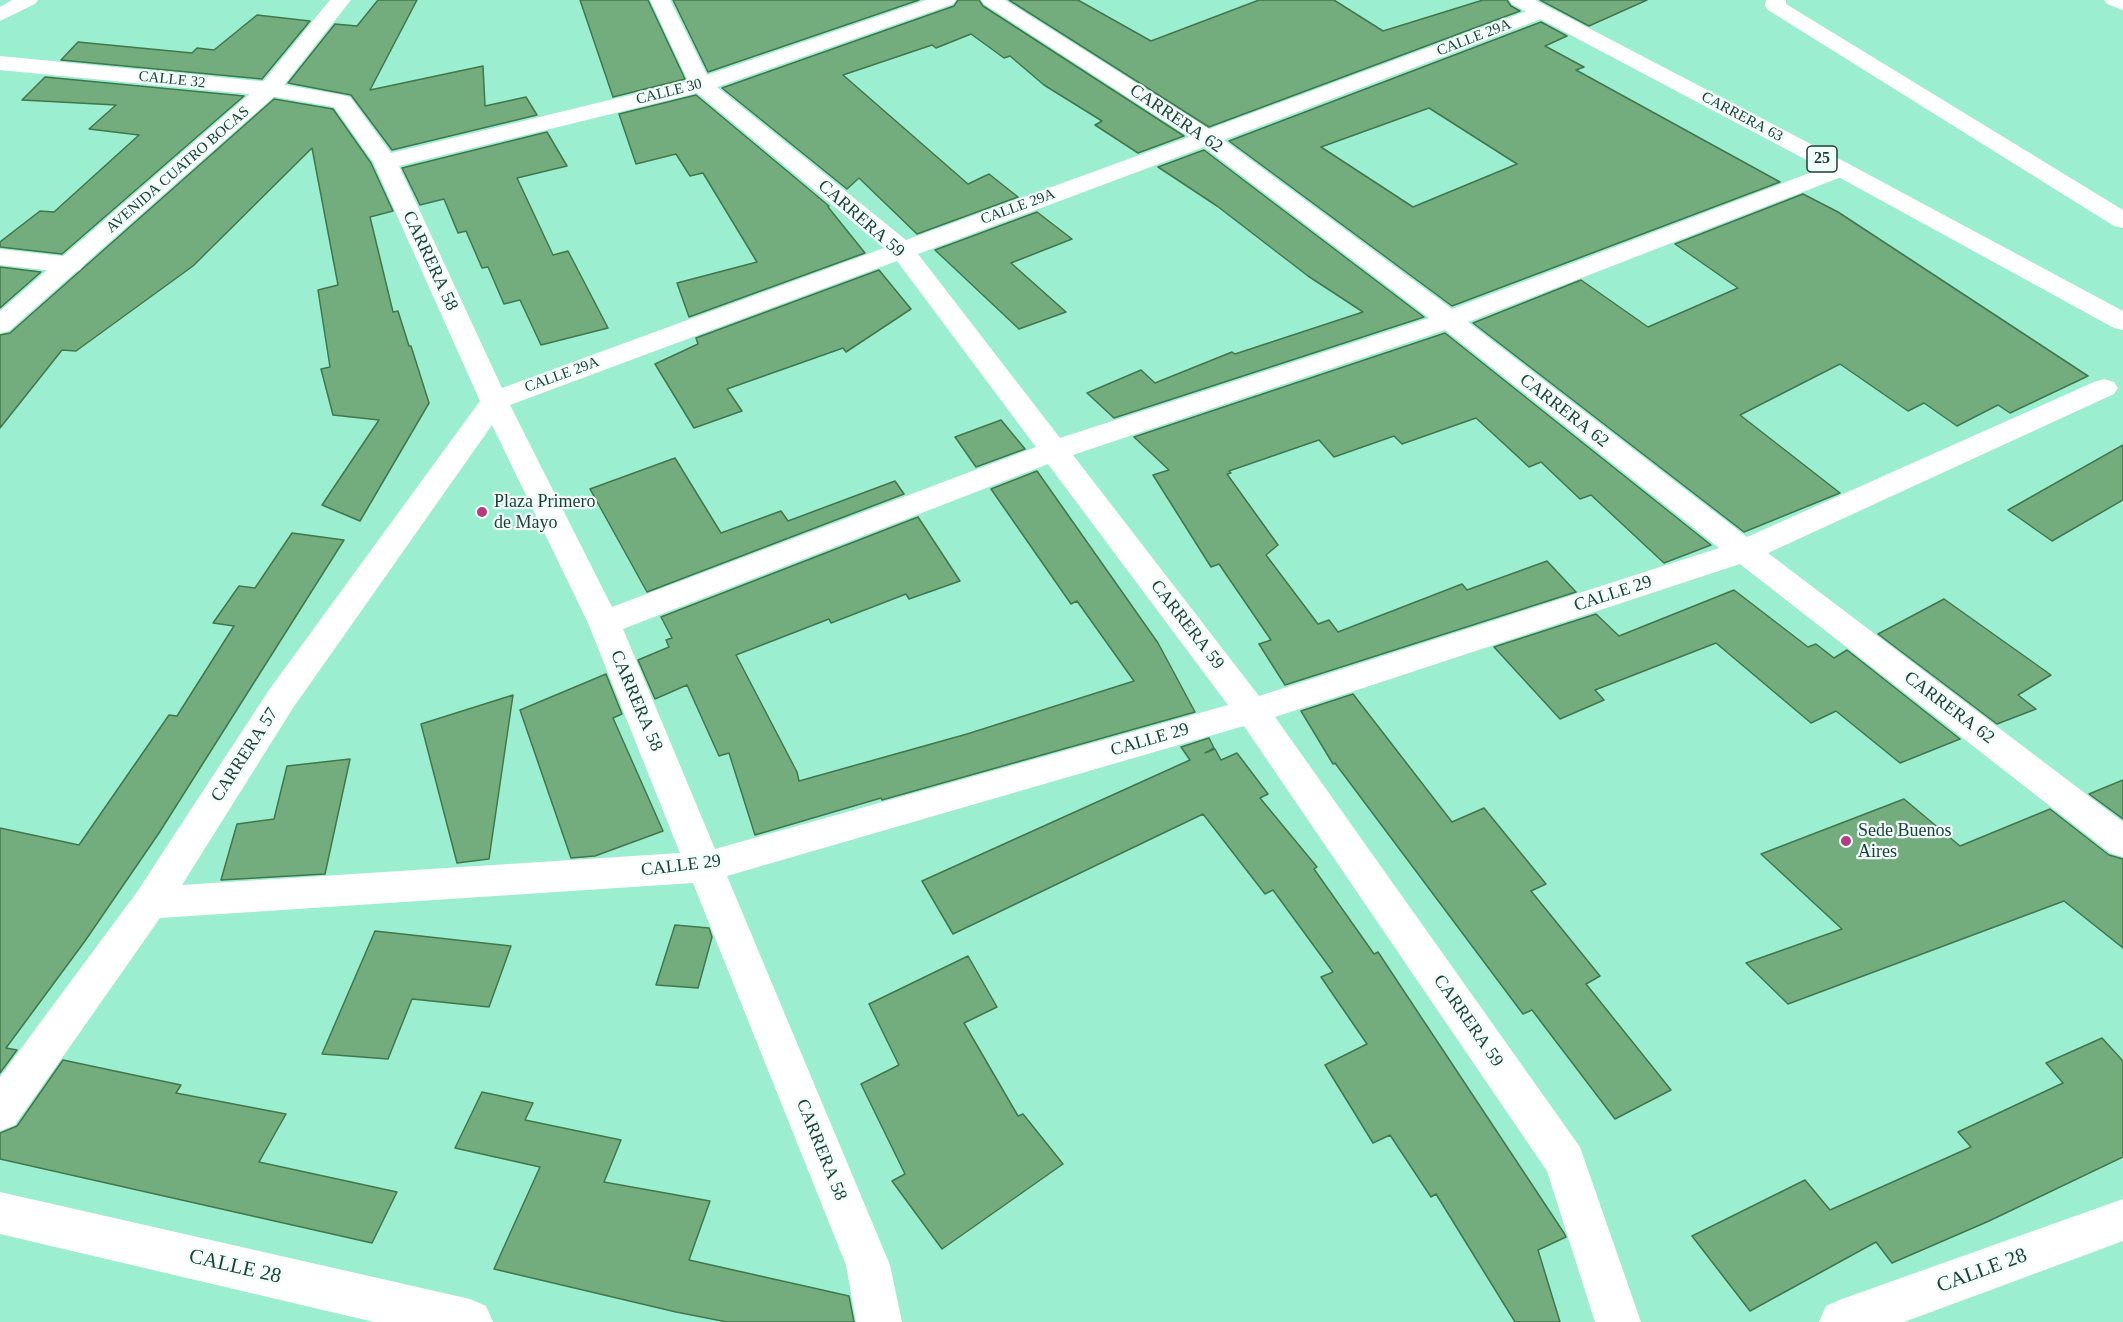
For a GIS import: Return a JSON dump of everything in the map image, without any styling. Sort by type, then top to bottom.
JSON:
[{"type":"street","points":[[0,15],[28,0]]},
{"type":"street","name":"AVENIDA CUATRO BOCAS","points":[[0,325],[269,89],[341,0]]},
{"type":"street","name":"CARRERA 59","points":[[660,0],[701,85],[901,249],[1252,711],[1566,1161],[1618,1322]]},
{"type":"street","name":"CALLE 30","points":[[385,162],[701,85],[946,0]]},
{"type":"street","name":"CARRERA 62","points":[[991,0],[1207,138],[1449,320],[1744,551],[2123,842]]},
{"type":"street","name":"CARRERA 63","points":[[1519,0],[1841,169],[2123,322]]},
{"type":"street","points":[[1776,0],[1775,6],[2123,221]]},
{"type":"street","points":[[2114,0],[2123,4]]},
{"type":"street","name":"CALLE 29A","points":[[494,400],[1207,138],[1542,12]]},
{"type":"street","name":"CALLE 32","points":[[0,63],[269,89],[342,102]]},
{"type":"street","name":"CARRERA 58","points":[[342,102],[385,162],[494,400],[604,623],[868,1265],[879,1322]]},
{"type":"street","points":[[604,623],[1053,451],[1449,320],[1841,169]]},
{"type":"street","points":[[0,257],[70,265]]},
{"type":"street","name":"CALLE 29","points":[[150,903],[706,867],[1252,711],[1744,551],[2104,388]]},
{"type":"street","name":"CARRERA 57","points":[[0,1111],[150,903],[282,699],[494,400]]},
{"type":"street","name":"CALLE 28","points":[[0,1213],[470,1322]]},
{"type":"street","name":"CALLE 28","points":[[1842,1322],[2123,1220]]},
{"type":"building","points":[[378,0],[417,0],[370,90],[483,66],[485,106],[526,97],[537,115],[392,150],[351,95],[288,83],[335,24],[357,26]]},
{"type":"building","points":[[580,0],[648,0],[685,79],[613,97]]},
{"type":"building","points":[[673,0],[919,0],[708,72]]},
{"type":"building","points":[[958,0],[979,0],[983,6],[1184,136],[1138,153],[1095,125],[1102,121],[1044,85],[1010,56],[1004,58],[971,34],[936,48],[932,45],[843,75],[968,184],[989,174],[1018,197],[917,234],[859,178],[847,189],[722,88],[954,6]]},
{"type":"building","points":[[1009,0],[1078,0],[1151,41],[1259,0],[1334,0],[1383,31],[1483,0],[1507,0],[1511,6],[1520,11],[1209,127]]},
{"type":"building","points":[[1540,0],[1647,0],[1589,26]]},
{"type":"building","points":[[257,15],[310,21],[262,79],[61,60],[78,42],[192,53],[197,48],[214,50]]},
{"type":"building","points":[[1541,22],[1567,36],[1545,46],[1584,67],[1576,70],[1780,182],[1452,306],[1229,141]],"holes":[[[1429,108],[1517,164],[1413,207],[1321,147]]]},
{"type":"building","points":[[45,77],[244,96],[62,254],[0,247],[0,242],[40,211],[54,212],[139,135],[89,129],[116,105],[22,100]]},
{"type":"building","points":[[696,95],[829,206],[865,253],[689,317],[677,283],[757,262],[703,173],[690,176],[676,154],[636,164],[619,114]]},
{"type":"building","points":[[274,99],[333,109],[371,163],[393,211],[370,217],[393,312],[398,311],[429,403],[360,521],[322,505],[379,420],[333,415],[321,369],[330,367],[318,290],[338,285],[312,148],[193,266],[76,351],[62,350],[0,428],[0,335],[10,333]]},
{"type":"building","points":[[547,132],[567,166],[517,178],[553,255],[568,251],[608,328],[541,345],[520,300],[504,304],[488,267],[482,268],[466,231],[458,233],[444,199],[420,205],[402,168]]},
{"type":"building","points":[[1204,150],[1424,317],[1114,418],[1087,393],[1141,370],[1155,383],[1232,352],[1235,354],[1363,312],[1308,276],[1217,206],[1158,167]]},
{"type":"building","points":[[1803,194],[1838,212],[2088,376],[2010,413],[1998,405],[1957,426],[1924,403],[1908,411],[1840,364],[1740,415],[1840,493],[1744,532],[1473,323],[1581,280],[1648,327],[1738,288],[1675,244]]},
{"type":"building","points":[[1037,212],[1072,239],[1011,263],[1066,312],[1019,329],[935,250]]},
{"type":"building","points":[[0,267],[41,272],[0,308]]},
{"type":"building","points":[[879,270],[911,309],[846,352],[843,348],[727,389],[742,411],[694,428],[655,364],[698,344],[696,338]]},
{"type":"building","points":[[1445,333],[1711,545],[1664,563],[1591,495],[1580,499],[1541,462],[1529,467],[1476,418],[1402,444],[1394,436],[1334,457],[1319,440],[1229,471],[1231,473],[1227,474],[1278,545],[1266,555],[1318,624],[1329,620],[1338,632],[1462,584],[1467,590],[1547,561],[1576,592],[1285,685],[1259,644],[1271,640],[1219,564],[1211,567],[1153,475],[1169,470],[1134,437]]},
{"type":"building","points":[[1001,420],[1025,449],[976,467],[955,437]]},
{"type":"building","points":[[2123,445],[2123,500],[2052,541],[2008,510]]},
{"type":"building","points":[[675,458],[721,533],[781,511],[788,521],[895,481],[904,494],[647,592],[590,489]]},
{"type":"building","points":[[1037,471],[1158,643],[1195,712],[755,835],[729,753],[719,756],[687,685],[655,699],[638,660],[669,647],[666,640],[672,638],[661,617],[918,517],[960,581],[909,599],[906,594],[831,623],[829,619],[736,655],[797,772],[799,781],[967,734],[1134,681],[1077,601],[1071,604],[991,489]]},
{"type":"building","points":[[292,533],[344,540],[159,833],[85,941],[6,1048],[17,1050],[0,1073],[0,828],[79,845],[169,715],[177,716],[234,626],[213,623],[239,586],[255,588]]},
{"type":"building","points":[[1734,590],[1808,647],[1816,644],[1834,658],[1847,650],[1960,739],[1900,763],[1836,711],[1811,723],[1716,643],[1595,690],[1604,700],[1560,719],[1494,647],[1596,614],[1619,636]]},
{"type":"building","points":[[1944,599],[2051,675],[2018,695],[2036,709],[1997,724],[1878,634]]},
{"type":"building","points":[[606,674],[622,714],[613,718],[663,831],[595,856],[571,858],[520,710]]},
{"type":"building","points":[[1353,694],[1452,822],[1484,808],[1546,884],[1531,891],[1600,976],[1586,984],[1671,1090],[1615,1119],[1532,1010],[1523,1014],[1335,763],[1333,764],[1301,711]]},
{"type":"building","points":[[513,695],[489,859],[457,863],[421,724]]},
{"type":"building","points":[[1209,738],[1214,748],[1205,753],[1215,749],[1221,760],[1237,753],[1268,794],[1260,798],[1317,867],[1314,869],[1374,954],[1378,952],[1564,1233],[1566,1237],[1538,1250],[1560,1322],[1515,1322],[1436,1194],[1431,1197],[1390,1135],[1373,1143],[1325,1065],[1367,1044],[1321,977],[1333,972],[1273,890],[1265,894],[1203,814],[953,934],[922,881],[1190,760],[1181,747]]},
{"type":"building","points":[[350,759],[325,874],[221,880],[237,824],[274,819],[287,766]]},
{"type":"building","points":[[2123,780],[2123,819],[2089,794]]},
{"type":"building","points":[[1904,799],[1960,846],[2050,809],[2109,855],[2123,859],[2123,948],[2064,901],[1788,1004],[1746,963],[1842,929],[1761,854]]},
{"type":"building","points":[[675,925],[709,928],[712,937],[698,988],[656,985]]},
{"type":"building","points":[[375,931],[511,946],[489,1007],[412,999],[388,1059],[322,1054]]},
{"type":"building","points":[[968,956],[997,1007],[964,1023],[1018,1116],[1023,1114],[1063,1164],[942,1249],[892,1181],[905,1174],[861,1084],[899,1065],[869,1004]]},
{"type":"building","points":[[2102,1038],[2123,1061],[2123,1157],[1989,1221],[1892,1263],[1876,1242],[1750,1311],[1692,1236],[1805,1180],[1830,1210],[1971,1147],[1958,1132],[2063,1083],[2046,1063]]},
{"type":"building","points":[[63,1060],[181,1085],[176,1093],[286,1114],[259,1162],[397,1192],[372,1243],[0,1159],[0,1133],[17,1126]]},
{"type":"building","points":[[482,1092],[533,1103],[525,1120],[621,1140],[604,1182],[710,1201],[689,1260],[849,1296],[854,1322],[727,1322],[494,1269],[540,1167],[455,1148]]},
{"type":"place","name":"Plaza Primero de Mayo","points":[[482,512]]},
{"type":"place","name":"Sede Buenos Aires","points":[[1846,841]]}]
